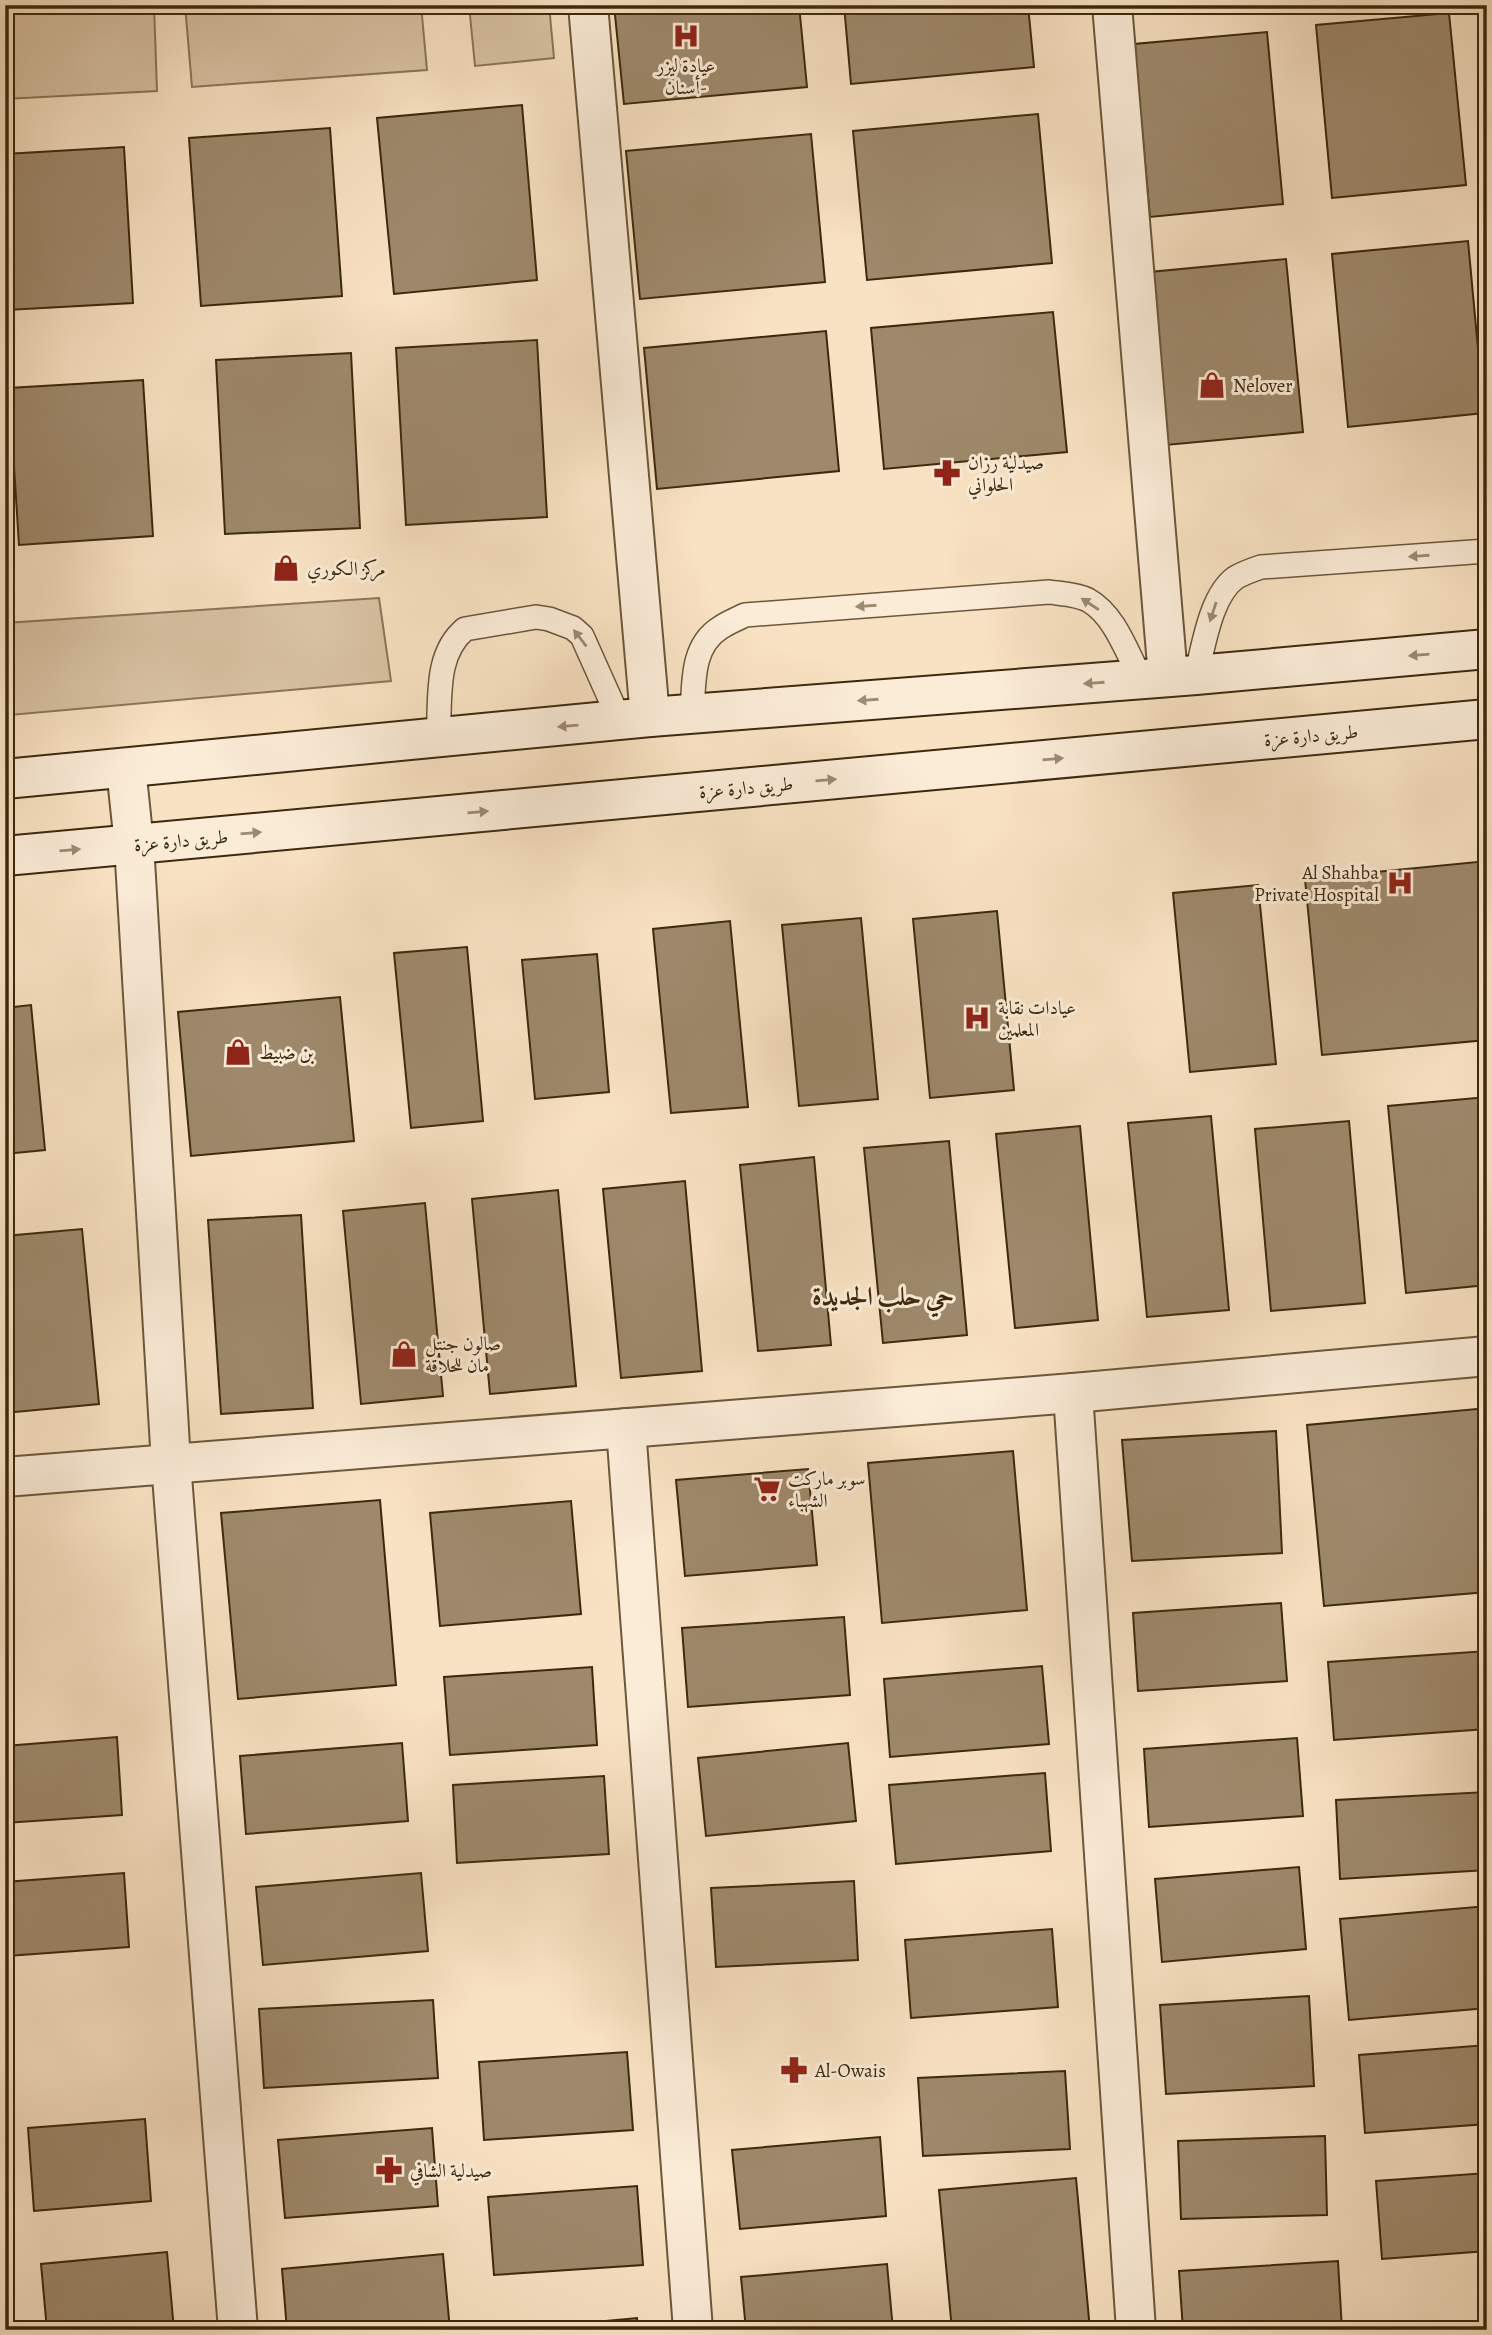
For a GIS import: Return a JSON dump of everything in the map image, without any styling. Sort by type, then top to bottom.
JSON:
[{"type":"street","points":[[588,5],[635,719]]},
{"type":"street","points":[[1112,5],[1168,677]]},
{"type":"street","points":[[5,779],[692,714],[1487,649]]},
{"type":"street","name":"طريق دارة عزة","points":[[5,856],[1487,719]]},
{"type":"street","points":[[126,768],[134,844],[171,1463],[238,2330]]},
{"type":"street","points":[[5,1477],[1073,1393],[1487,1356]]},
{"type":"street","points":[[1073,1393],[1136,2330]]},
{"type":"street","points":[[626,1428],[693,2330]]},
{"type":"lane","points":[[692,714],[694,669],[702,646],[718,629],[745,615],[1049,592],[1075,595],[1090,601],[1168,677],[1217,600],[1235,578],[1248,572],[1261,567],[1487,551]]},
{"type":"lane","points":[[438,738],[445,654],[457,636],[465,629],[536,617],[562,623],[582,636],[635,719]]},
{"type":"shaded area","points":[[5,5],[154,5],[157,91],[5,99]]},
{"type":"shaded area","points":[[185,5],[421,5],[427,70],[192,87]]},
{"type":"shaded area","points":[[469,5],[549,5],[554,58],[475,66]]},
{"type":"shaded area","points":[[379,598],[391,681],[10,715],[5,682],[5,623]]},
{"type":"building","points":[[614,5],[799,5],[807,87],[624,104]]},
{"type":"building","points":[[844,5],[1028,5],[1034,67],[851,84]]},
{"type":"building","points":[[1449,13],[1466,185],[1332,198],[1316,25]]},
{"type":"building","points":[[1267,32],[1283,204],[1150,217],[1134,44]]},
{"type":"building","points":[[522,105],[537,280],[394,294],[377,118]]},
{"type":"building","points":[[1038,114],[1052,263],[867,280],[853,131]]},
{"type":"building","points":[[330,128],[342,296],[201,306],[189,138]]},
{"type":"building","points":[[811,134],[825,282],[640,299],[626,151]]},
{"type":"building","points":[[124,147],[133,303],[7,310],[5,154]]},
{"type":"building","points":[[1468,241],[1484,413],[1348,427],[1332,254]]},
{"type":"building","points":[[1286,259],[1303,432],[1166,445],[1150,272]]},
{"type":"building","points":[[1053,312],[1067,452],[884,469],[871,328]]},
{"type":"building","points":[[826,331],[839,471],[657,489],[644,348]]},
{"type":"building","points":[[537,340],[547,517],[406,525],[396,348]]},
{"type":"building","points":[[351,353],[360,528],[225,534],[216,360]]},
{"type":"building","points":[[143,380],[153,536],[19,545],[9,388]]},
{"type":"building","points":[[1487,861],[1487,1040],[1322,1055],[1305,879]]},
{"type":"building","points":[[1258,885],[1276,1064],[1190,1072],[1173,893]]},
{"type":"building","points":[[997,911],[1014,1090],[930,1098],[913,919]]},
{"type":"building","points":[[861,918],[878,1099],[799,1106],[782,925]]},
{"type":"building","points":[[730,921],[748,1107],[671,1113],[653,929]]},
{"type":"building","points":[[467,947],[483,1121],[411,1128],[394,953]]},
{"type":"building","points":[[597,954],[609,1092],[535,1099],[522,960]]},
{"type":"building","points":[[340,997],[354,1141],[191,1156],[178,1012]]},
{"type":"building","points":[[31,1005],[45,1150],[5,1154],[5,1008]]},
{"type":"building","points":[[1487,1097],[1487,1285],[1406,1293],[1388,1106]]},
{"type":"building","points":[[1211,1116],[1229,1310],[1147,1317],[1128,1123]]},
{"type":"building","points":[[1349,1121],[1365,1303],[1271,1311],[1255,1129]]},
{"type":"building","points":[[1080,1126],[1098,1320],[1015,1328],[996,1134]]},
{"type":"building","points":[[949,1141],[967,1335],[883,1343],[864,1148]]},
{"type":"building","points":[[814,1157],[831,1345],[758,1351],[740,1165]]},
{"type":"building","points":[[685,1181],[702,1371],[621,1378],[603,1189]]},
{"type":"building","points":[[558,1190],[576,1386],[490,1394],[472,1199]]},
{"type":"building","points":[[425,1203],[443,1396],[361,1404],[343,1211]]},
{"type":"building","points":[[301,1215],[313,1408],[221,1414],[208,1220]]},
{"type":"building","points":[[82,1229],[99,1404],[5,1413],[5,1236]]},
{"type":"building","points":[[1487,1408],[1487,1592],[1324,1606],[1307,1425]]},
{"type":"building","points":[[1276,1431],[1282,1553],[1132,1561],[1122,1440]]},
{"type":"building","points":[[1013,1451],[1027,1610],[882,1623],[868,1463]]},
{"type":"building","points":[[808,1469],[817,1565],[685,1576],[676,1480]]},
{"type":"building","points":[[380,1500],[396,1685],[238,1699],[221,1513]]},
{"type":"building","points":[[571,1501],[581,1614],[440,1626],[430,1513]]},
{"type":"building","points":[[1281,1603],[1287,1681],[1138,1691],[1133,1613]]},
{"type":"building","points":[[844,1617],[850,1695],[688,1707],[682,1628]]},
{"type":"building","points":[[1487,1651],[1487,1729],[1334,1740],[1328,1662]]},
{"type":"building","points":[[1042,1666],[1049,1744],[890,1757],[884,1679]]},
{"type":"building","points":[[592,1667],[597,1745],[450,1755],[444,1677]]},
{"type":"building","points":[[117,1737],[122,1815],[5,1823],[5,1746]]},
{"type":"building","points":[[1297,1738],[1303,1816],[1149,1827],[1144,1749]]},
{"type":"building","points":[[402,1743],[408,1821],[246,1834],[240,1756]]},
{"type":"building","points":[[848,1743],[856,1821],[706,1836],[698,1758]]},
{"type":"building","points":[[1045,1773],[1051,1851],[896,1864],[889,1785]]},
{"type":"building","points":[[604,1776],[609,1854],[457,1863],[453,1785]]},
{"type":"building","points":[[1487,1792],[1487,1870],[1340,1879],[1336,1800]]},
{"type":"building","points":[[1299,1867],[1306,1949],[1162,1962],[1155,1879]]},
{"type":"building","points":[[124,1873],[129,1947],[8,1956],[5,1882]]},
{"type":"building","points":[[421,1873],[428,1951],[263,1965],[256,1887]]},
{"type":"building","points":[[854,1881],[858,1960],[716,1967],[711,1888]]},
{"type":"building","points":[[1487,1906],[1487,2008],[1349,2020],[1340,1919]]},
{"type":"building","points":[[1052,1929],[1058,2007],[911,2018],[905,1940]]},
{"type":"building","points":[[1309,1996],[1314,2086],[1166,2094],[1160,2005]]},
{"type":"building","points":[[433,2000],[438,2078],[264,2088],[259,2009]]},
{"type":"building","points":[[1487,2045],[1487,2124],[1365,2133],[1359,2055]]},
{"type":"building","points":[[627,2052],[633,2130],[484,2140],[479,2062]]},
{"type":"building","points":[[1065,2071],[1070,2149],[923,2156],[918,2078]]},
{"type":"building","points":[[145,2119],[151,2201],[34,2211],[28,2128]]},
{"type":"building","points":[[432,2128],[438,2206],[285,2218],[278,2140]]},
{"type":"building","points":[[1325,2136],[1327,2215],[1181,2219],[1178,2141]]},
{"type":"building","points":[[880,2137],[886,2216],[740,2229],[732,2150]]},
{"type":"building","points":[[1487,2173],[1487,2251],[1382,2259],[1376,2181]]},
{"type":"building","points":[[1076,2178],[1090,2330],[952,2330],[939,2190]]},
{"type":"building","points":[[637,2186],[643,2265],[494,2275],[488,2197]]},
{"type":"building","points":[[167,2252],[174,2330],[47,2330],[41,2264]]},
{"type":"building","points":[[443,2254],[450,2330],[287,2330],[282,2269]]},
{"type":"building","points":[[1338,2261],[1342,2330],[1183,2330],[1179,2271]]},
{"type":"building","points":[[887,2264],[893,2330],[746,2330],[741,2277]]},
{"type":"building","points":[[637,2318],[638,2330],[508,2330]]},
{"type":"place","name":"عيادة ليزر أسنان-","points":[[686,36]]},
{"type":"place","name":"Nelover","points":[[1212,385]]},
{"type":"place","name":"صيدلية رزان الحلواني","points":[[947,473]]},
{"type":"place","name":"مركز الكوري","points":[[286,568]]},
{"type":"place","name":"Al Shahba Private Hospital","points":[[1400,883]]},
{"type":"place","name":"عيادات نقابة المعلمين","points":[[977,1018]]},
{"type":"place","name":"بن ضبيط","points":[[238,1052]]},
{"type":"place","name":"صالون جنتل مان للحلاقة","points":[[404,1354]]},
{"type":"place","name":"سوبر ماركت الشهباء","points":[[767,1489]]},
{"type":"place","name":"Al-Owais","points":[[794,2070]]},
{"type":"place","name":"صيدلية الشافي","points":[[389,2170]]},
{"type":"district","name":"حي حلب الجديدة","points":[[883,1296]]}]
